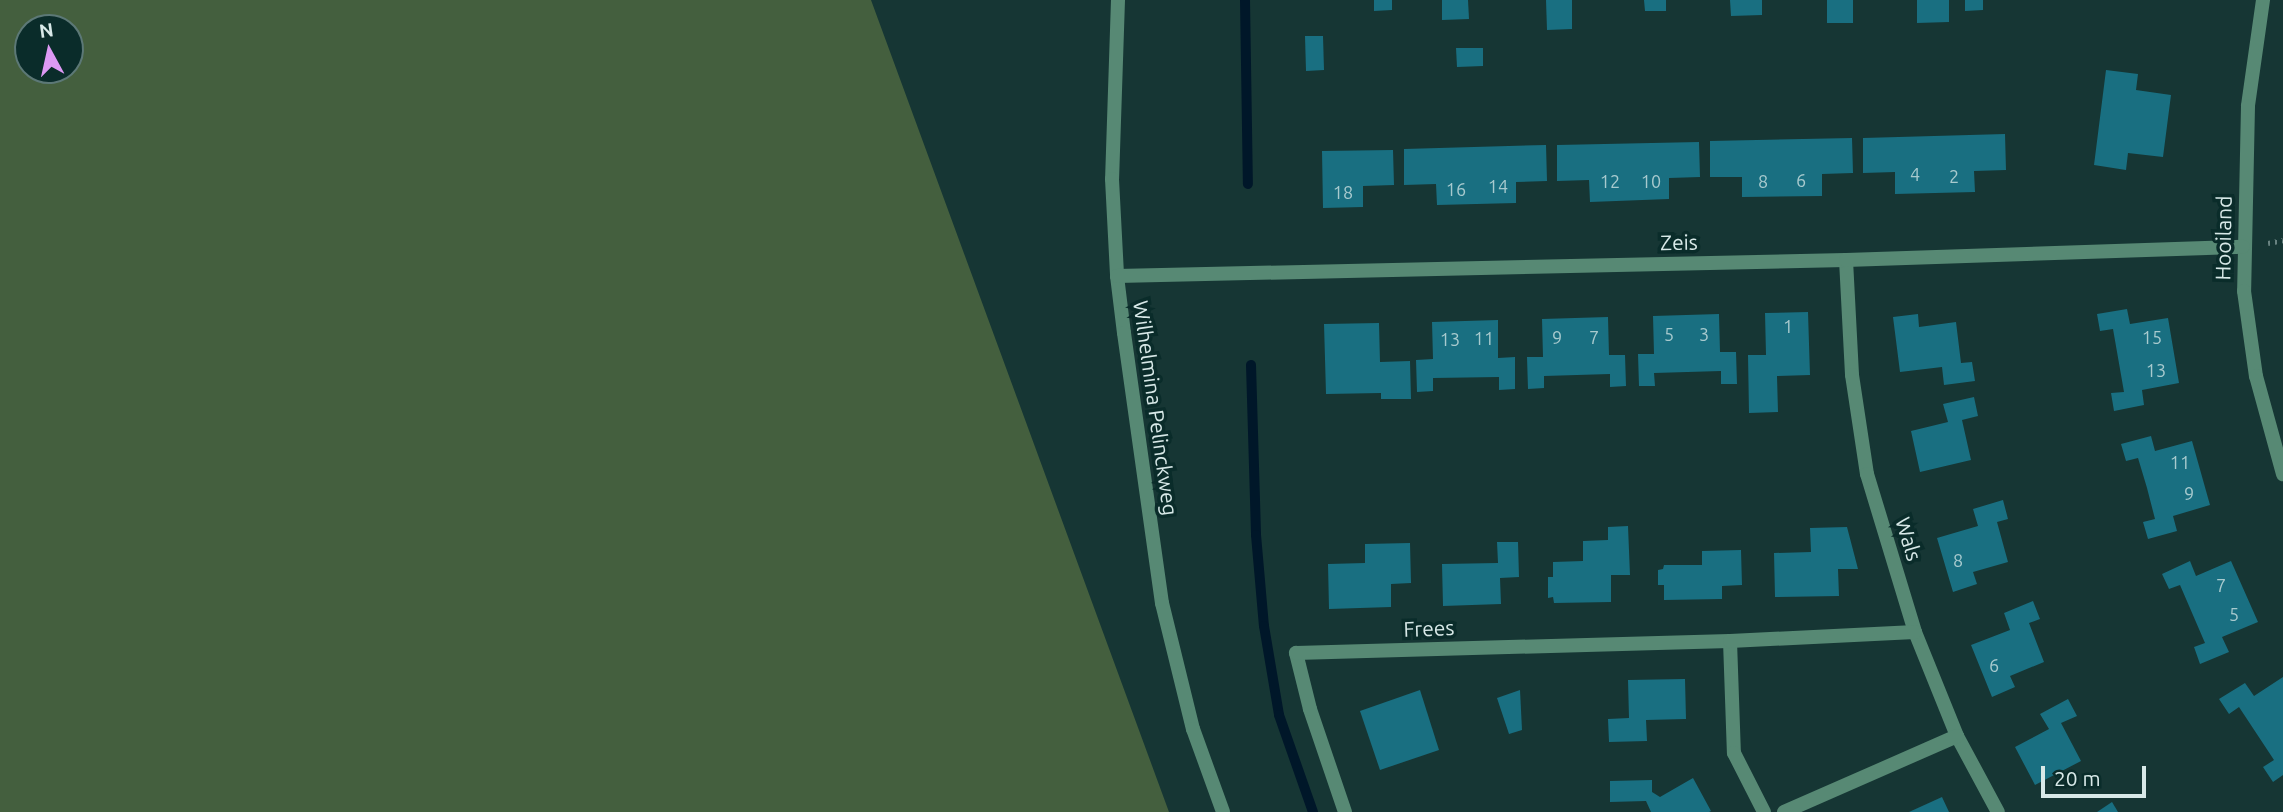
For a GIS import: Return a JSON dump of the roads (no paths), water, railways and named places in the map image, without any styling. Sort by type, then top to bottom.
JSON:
[{"type":"street","name":"Wilhelmina Pelinckweg","points":[[1118,0],[1112,179],[1117,276],[1162,603],[1193,729],[1223,812]]},
{"type":"street","name":"Hooiland","points":[[2263,0],[2248,106],[2244,291],[2256,376],[2283,474]]},
{"type":"street","name":"Zeis","points":[[1117,276],[1846,260],[2243,247]]},
{"type":"street","name":"Wals","points":[[1846,260],[1852,375],[1867,474],[1915,632],[1957,736],[1998,812]]},
{"type":"street","name":"Frees","points":[[1345,812],[1310,709],[1296,653],[1730,641],[1915,632]]},
{"type":"street","points":[[1730,641],[1734,754],[1764,812]]},
{"type":"street","points":[[1784,812],[1957,736]]},
{"type":"waterway","points":[[1245,0],[1248,184]]},
{"type":"waterway","points":[[1251,365],[1256,535],[1264,626],[1279,715],[1313,812]]}]
